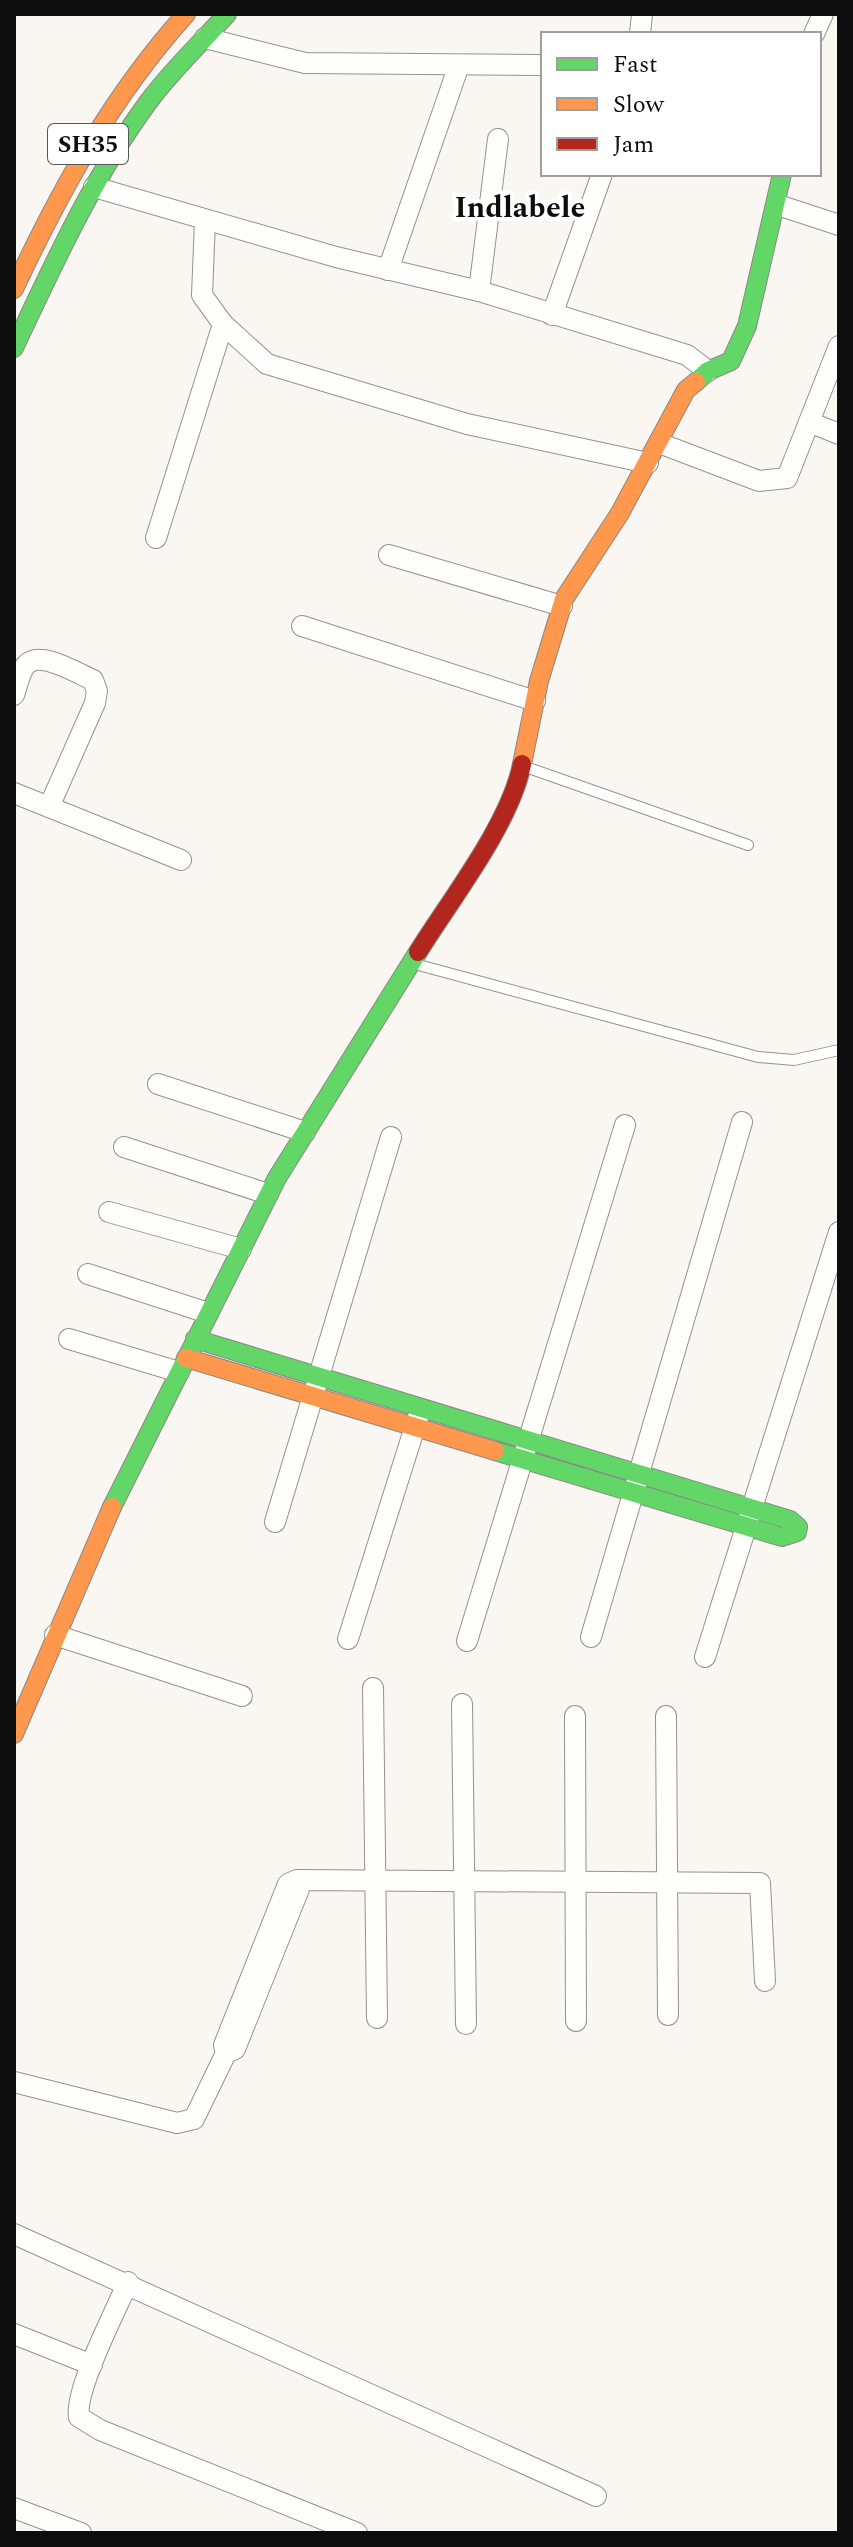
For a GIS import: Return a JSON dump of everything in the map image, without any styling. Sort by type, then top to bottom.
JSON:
[{"type":"street","name":"SH35","points":[[14,289],[104,116],[186,14]]},
{"type":"street","points":[[14,348],[79,211],[94,187],[150,100],[227,14]]},
{"type":"street","points":[[205,38],[305,63],[541,65]]},
{"type":"street","points":[[388,270],[459,65]]},
{"type":"street","points":[[479,291],[498,139]]},
{"type":"street","points":[[552,315],[601,176]]},
{"type":"street","points":[[14,1734],[91,1549],[268,1194],[496,827],[518,784],[535,701],[562,606],[648,463],[686,390],[708,371],[731,361],[747,326],[778,205],[782,176]]},
{"type":"street","points":[[94,187],[205,221],[479,291],[687,355],[708,371]]},
{"type":"street","points":[[778,205],[839,225]]},
{"type":"street","points":[[205,221],[202,295],[223,324],[267,364],[335,387],[467,424],[648,463]]},
{"type":"street","points":[[14,244],[36,242]]},
{"type":"street","points":[[156,538],[223,324]]},
{"type":"street","points":[[659,443],[759,481],[776,482],[787,478],[839,346]]},
{"type":"street","points":[[809,422],[839,434]]},
{"type":"street","points":[[389,555],[562,606]]},
{"type":"street","points":[[302,626],[535,701]]},
{"type":"street","points":[[14,695],[26,665],[35,660],[93,680],[97,691],[95,703],[49,807]]},
{"type":"street","points":[[14,793],[181,860]]},
{"type":"street","points":[[158,1084],[305,1132]]},
{"type":"street","points":[[591,1637],[742,1122]]},
{"type":"street","points":[[467,1641],[523,1448],[625,1125]]},
{"type":"street","points":[[275,1522],[391,1137]]},
{"type":"street","points":[[124,1147],[268,1194]]},
{"type":"street","points":[[109,1212],[241,1249]]},
{"type":"street","points":[[705,1657],[839,1232]]},
{"type":"street","points":[[88,1274],[208,1313]]},
{"type":"street","points":[[69,1339],[182,1365],[318,1386]]},
{"type":"street","points":[[195,1339],[318,1386],[750,1518]]},
{"type":"street","points":[[348,1639],[419,1416]]},
{"type":"street","points":[[55,1635],[242,1696]]},
{"type":"street","points":[[373,1688],[377,2018]]},
{"type":"street","points":[[462,1704],[466,2024]]},
{"type":"street","points":[[575,1716],[576,2021]]},
{"type":"street","points":[[666,1716],[668,2015]]},
{"type":"street","points":[[14,2082],[177,2123],[194,2119],[226,2053],[224,2045],[288,1884],[297,1880],[760,1883],[765,1981]]},
{"type":"street","points":[[14,2234],[128,2282],[596,2496]]},
{"type":"street","points":[[128,2282],[92,2365],[78,2406],[79,2417],[85,2423],[357,2533]]},
{"type":"street","points":[[14,2334],[92,2365]]},
{"type":"street","points":[[14,2508],[81,2533]]},
{"type":"lane","points":[[522,765],[748,845]]},
{"type":"lane","points":[[411,963],[758,1057],[794,1060],[839,1050]]},
{"type":"traffic: fast","points":[[14,348],[76,221],[129,130],[167,78],[227,14]]},
{"type":"traffic: fast","points":[[696,382],[708,371],[731,361],[747,326],[782,176]]},
{"type":"traffic: fast","points":[[112,1507],[277,1178],[418,952]]},
{"type":"traffic: fast","points":[[195,1339],[790,1520],[798,1527],[797,1532],[782,1537],[495,1451]]},
{"type":"traffic: slow","points":[[14,289],[50,215],[111,111],[186,14]]},
{"type":"traffic: slow","points":[[522,764],[539,681],[564,599],[620,513],[686,390],[696,382]]},
{"type":"traffic: slow","points":[[186,1358],[495,1451]]},
{"type":"traffic: slow","points":[[14,1734],[112,1507]]},
{"type":"traffic: jam","points":[[418,952],[493,836],[522,764]]},
{"type":"district","name":"Indlabele","points":[[520,207]]}]
